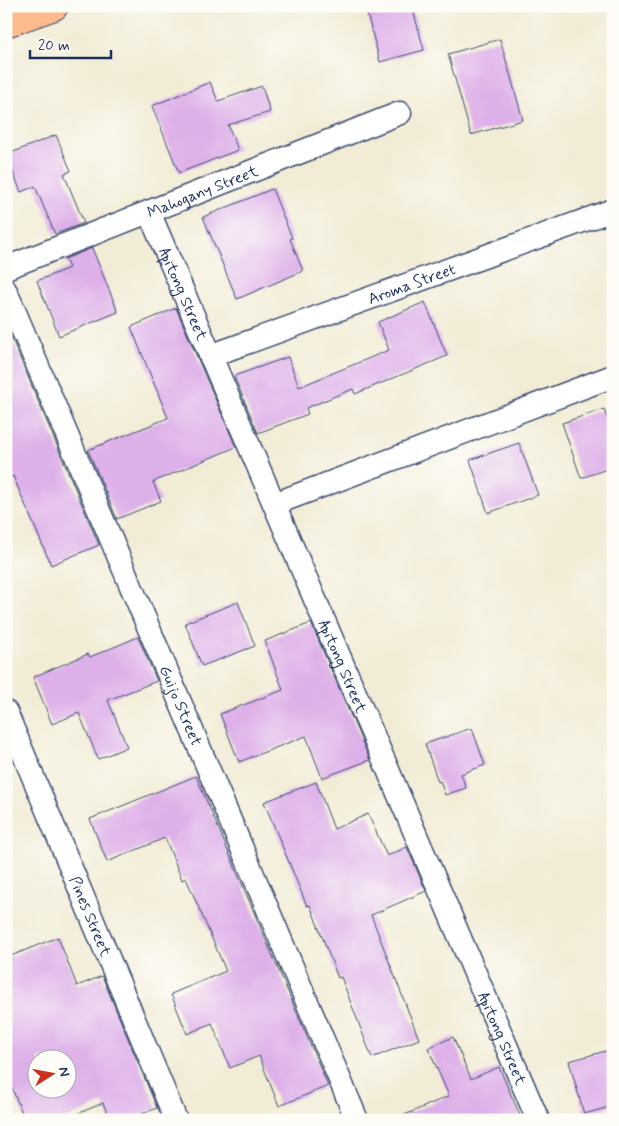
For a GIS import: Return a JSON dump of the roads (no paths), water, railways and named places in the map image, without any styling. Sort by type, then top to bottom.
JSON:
[{"type":"main road","points":[[6,23],[54,6]]},
{"type":"street","name":"Mahogany Street","points":[[6,268],[400,113]]},
{"type":"street","name":"Aroma Street","points":[[210,356],[613,210]]},
{"type":"street","name":"Apitong Street","points":[[149,212],[538,1120]]},
{"type":"street","name":"Guijo Street","points":[[6,291],[357,1120]]},
{"type":"street","points":[[274,504],[613,376]]},
{"type":"street","name":"Pines Street","points":[[6,712],[176,1120]]}]
